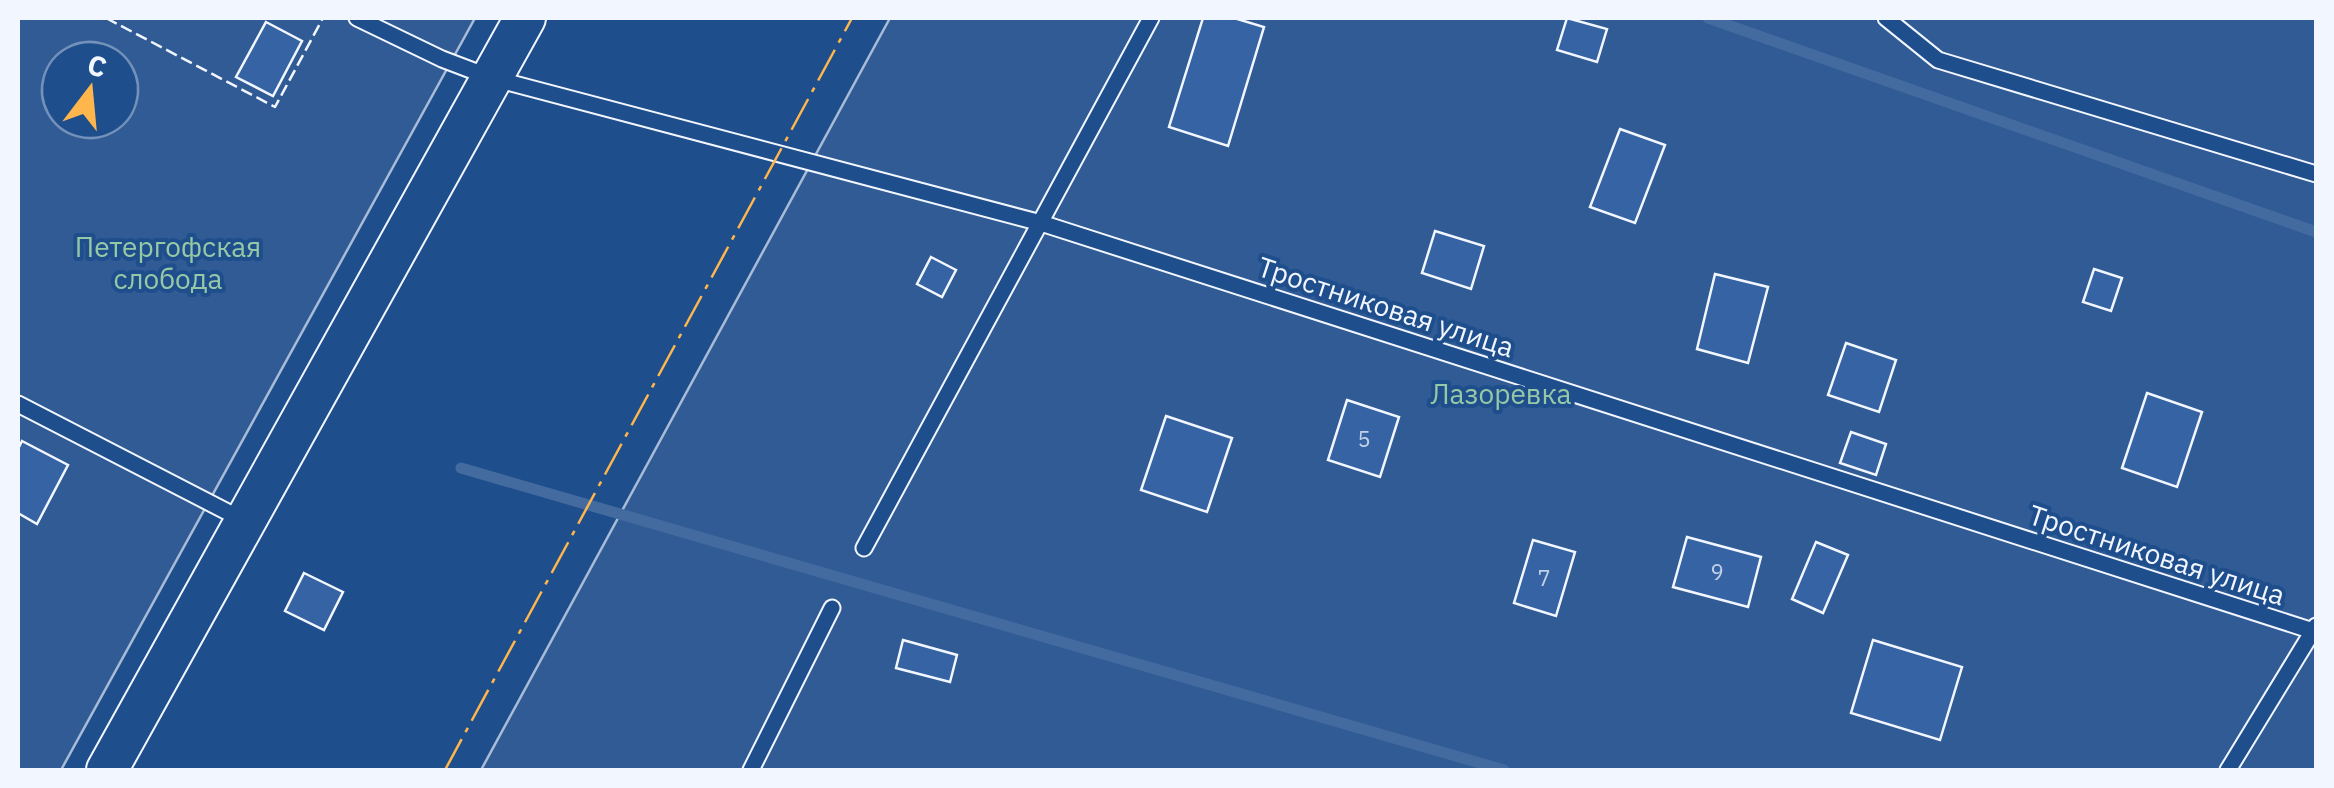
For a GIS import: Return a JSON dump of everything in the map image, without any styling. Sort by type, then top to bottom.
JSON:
[{"type":"street","points":[[107,770],[525,18]]},
{"type":"lane","name":"Тростниковая улица","points":[[357,18],[492,78],[1041,223],[2315,628]]},
{"type":"lane","points":[[864,548],[1151,18]]},
{"type":"lane","points":[[1886,18],[1938,60],[2316,174]]},
{"type":"lane","points":[[18,404],[245,521]]},
{"type":"lane","points":[[751,770],[832,608]]},
{"type":"lane","points":[[2228,770],[2315,628]]},
{"type":"shaded area","name":"Петергофская слобода","points":[[18,18],[475,18],[61,770],[18,770]]},
{"type":"shaded area","name":"Лазоревка","points":[[890,18],[2316,18],[2316,770],[481,770]]},
{"type":"building","points":[[1203,18],[1234,18],[1264,27],[1228,146],[1169,127]]},
{"type":"building","points":[[1567,18],[1607,29],[1597,62],[1557,50]]},
{"type":"building","points":[[266,22],[302,41],[273,96],[236,77]]},
{"type":"building","points":[[1620,129],[1665,145],[1635,223],[1590,207]]},
{"type":"building","points":[[1435,231],[1484,246],[1471,289],[1422,273]]},
{"type":"building","points":[[931,257],[956,270],[942,297],[917,284]]},
{"type":"building","points":[[2094,269],[2122,278],[2111,311],[2083,302]]},
{"type":"building","points":[[1715,274],[1768,287],[1748,363],[1697,349]]},
{"type":"building","points":[[1846,343],[1896,360],[1879,412],[1828,395]]},
{"type":"building","points":[[2147,393],[2202,412],[2177,487],[2122,468]]},
{"type":"building","points":[[1347,400],[1399,417],[1380,477],[1328,460]]},
{"type":"building","points":[[1166,416],[1232,438],[1207,512],[1141,490]]},
{"type":"building","points":[[1851,432],[1886,444],[1876,475],[1840,463]]},
{"type":"building","points":[[22,441],[68,465],[37,524],[18,513],[18,449]]},
{"type":"building","points":[[1687,537],[1761,557],[1748,607],[1673,587]]},
{"type":"building","points":[[1533,540],[1575,552],[1556,616],[1514,603]]},
{"type":"building","points":[[1816,542],[1848,555],[1823,613],[1792,599]]},
{"type":"building","points":[[304,573],[343,592],[324,630],[285,611]]},
{"type":"building","points":[[903,640],[957,655],[950,682],[896,668]]},
{"type":"building","points":[[1873,640],[1962,667],[1940,740],[1851,713]]},
{"type":"waterway","points":[[1708,18],[2316,232]]},
{"type":"waterway","points":[[461,468],[1504,770]]},
{"type":"fence","points":[[106,18],[275,107],[323,18]]},
{"type":"power","points":[[445,770],[852,18]]}]
